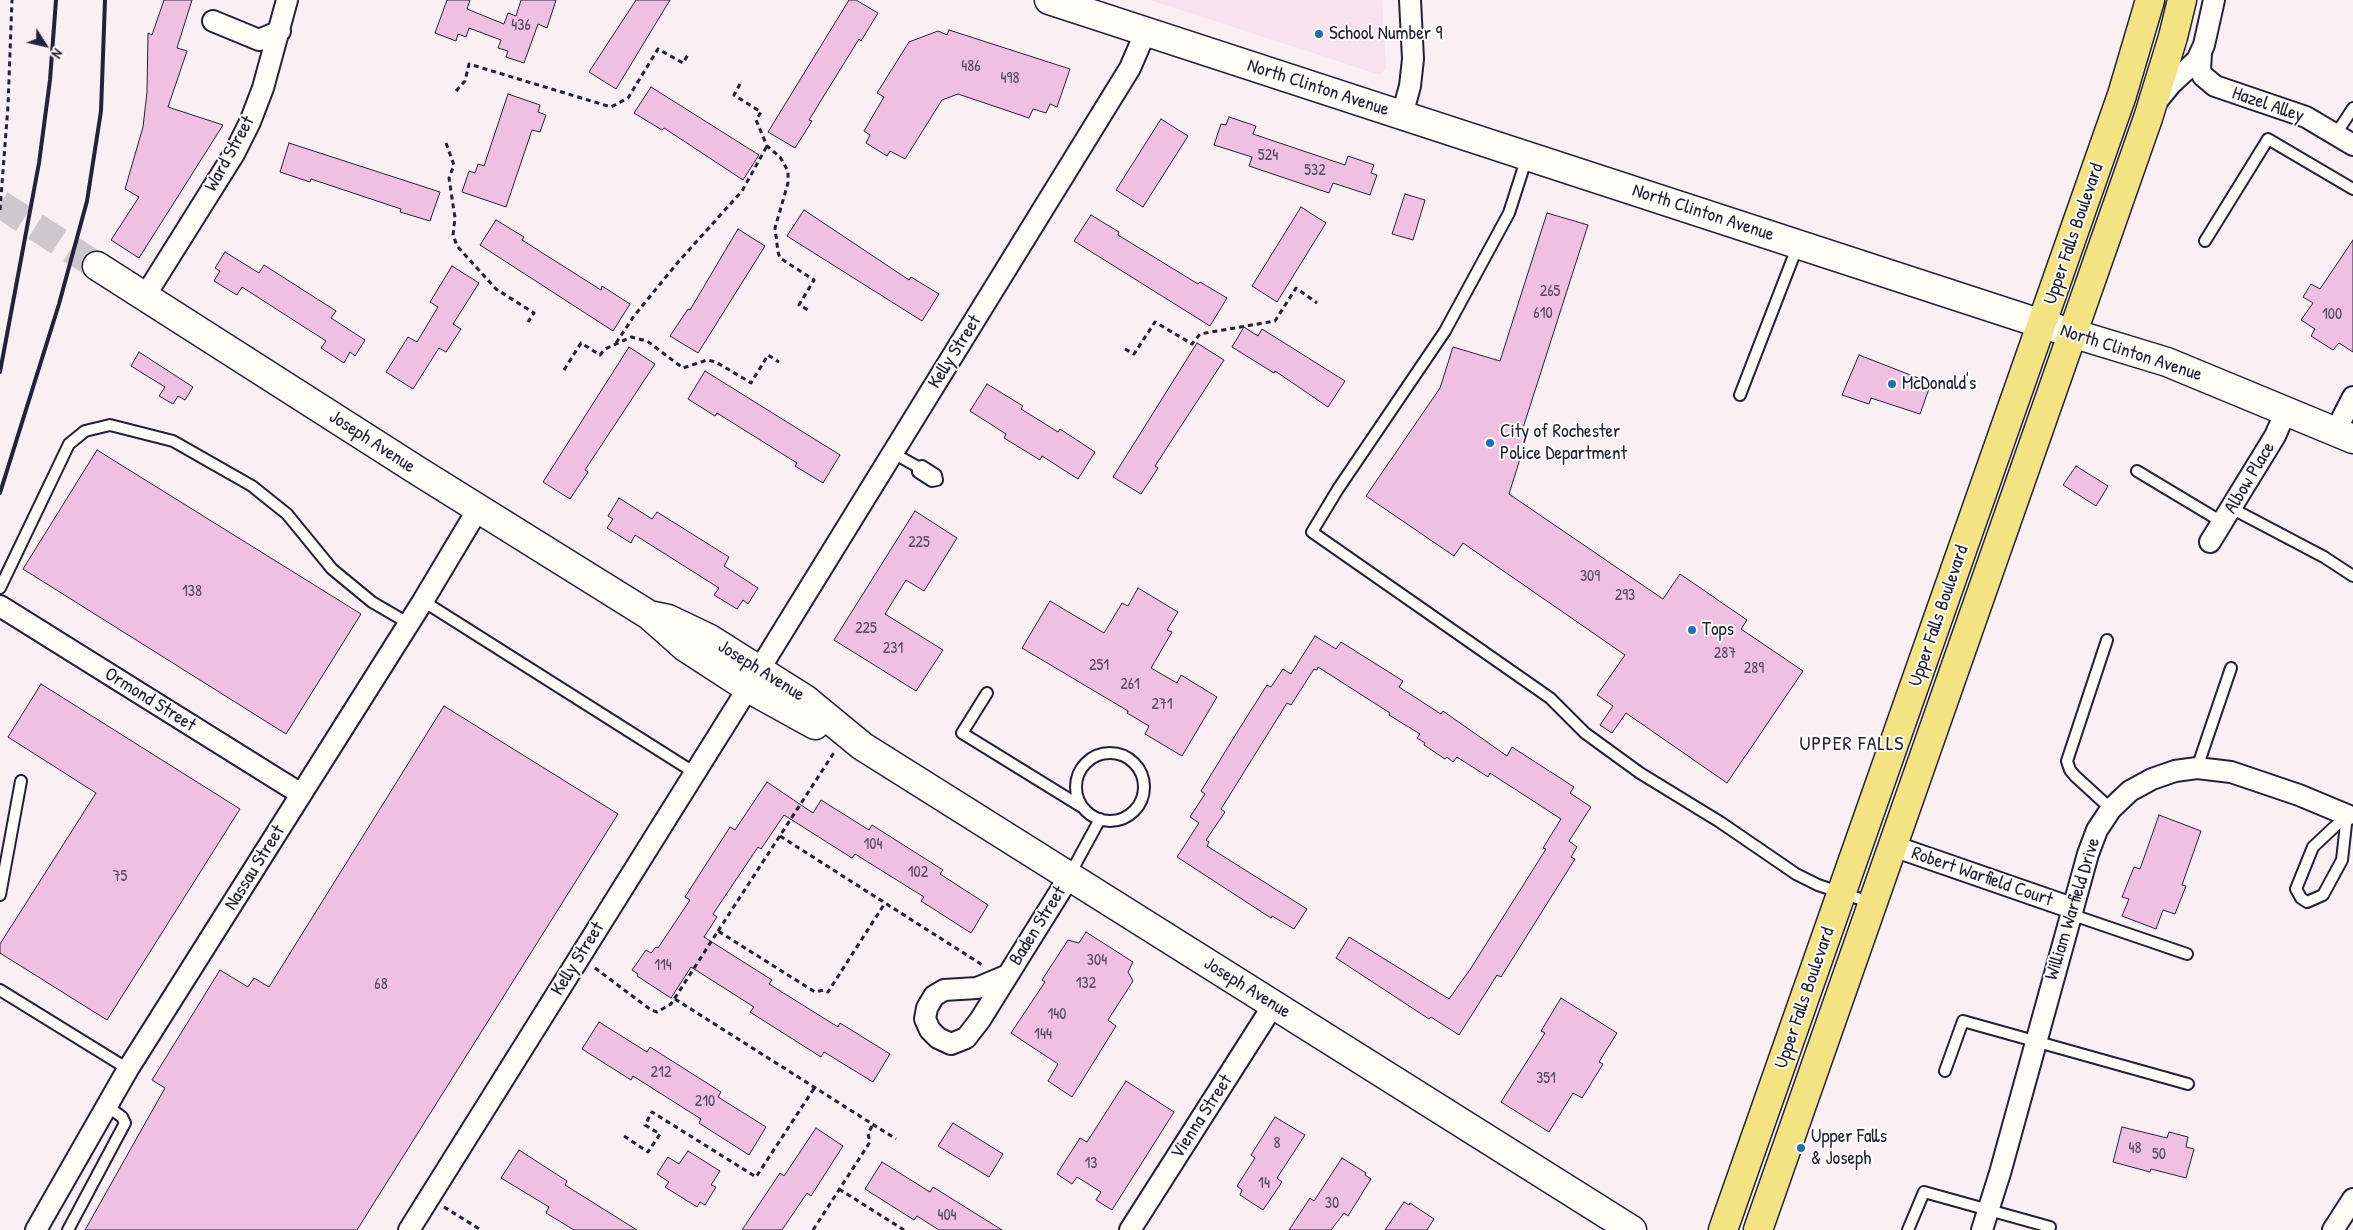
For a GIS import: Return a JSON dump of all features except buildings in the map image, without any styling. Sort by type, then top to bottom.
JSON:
[{"type":"main road","name":"North Clinton Avenue","points":[[1049,0],[2042,324],[2186,369],[2344,436]]},
{"type":"main road","name":"Upper Falls Boulevard","points":[[1723,1230],[2122,95],[2150,0]]},
{"type":"main road","name":"Upper Falls Boulevard","points":[[1758,1230],[2148,118],[2182,0]]},
{"type":"main road","name":"Joseph Avenue","points":[[97,266],[648,615],[685,647],[753,679],[810,723],[853,742],[1632,1230]]},
{"type":"street","name":"Ward Street","points":[[144,296],[234,154],[250,122],[280,31],[287,0]]},
{"type":"street","points":[[1402,115],[1410,86],[1413,59],[1410,0]]},
{"type":"street","points":[[2148,118],[2162,94],[2193,65],[2201,53],[2214,0]]},
{"type":"street","points":[[214,21],[259,40],[280,31]]},
{"type":"street","name":"Kelly Street","points":[[409,1230],[695,773],[1130,68],[1146,31]]},
{"type":"street","name":"Hazel Alley","points":[[2201,53],[2200,70],[2215,86],[2293,112],[2345,140]]},
{"type":"street","points":[[2344,436],[2353,398]]},
{"type":"street","name":"Albow Place","points":[[2210,542],[2275,436],[2286,411]]},
{"type":"street","name":"Nassau Street","points":[[36,1230],[128,1070],[423,600],[478,508]]},
{"type":"street","name":"Ormond Street","points":[[0,606],[301,794]]},
{"type":"street","name":"William Warfield Drive","points":[[1982,1230],[2092,842],[2097,830],[2112,809],[2130,792],[2152,778],[2175,771],[2197,768],[2231,772],[2350,813]]},
{"type":"street","name":"Robert Warfield Court","points":[[1892,846],[2071,911]]},
{"type":"street","name":"Baden Street","points":[[1005,976],[1069,876]]},
{"type":"street","name":"Vienna Street","points":[[1130,1230],[1274,1004]]},
{"type":"street","points":[[2333,1230],[2353,1199]]},
{"type":"lane","points":[[2345,140],[2353,108]]},
{"type":"lane","points":[[2205,241],[2268,139],[2353,190]]},
{"type":"lane","points":[[1527,156],[1509,214],[1442,336],[1338,489],[1312,532],[1550,698],[1585,733],[1640,773],[1720,822],[1796,874],[1872,903]]},
{"type":"lane","points":[[1740,395],[1798,244]]},
{"type":"lane","points":[[0,588],[69,444],[85,431],[110,425],[173,441],[252,486],[287,514],[332,569],[372,602],[408,623]]},
{"type":"lane","points":[[893,453],[918,467]]},
{"type":"lane","points":[[2138,471],[2227,515],[2324,557],[2353,576]]},
{"type":"lane","points":[[423,600],[695,773]]},
{"type":"lane","points":[[2107,640],[2067,761],[2070,770],[2075,776],[2112,809]]},
{"type":"lane","points":[[2197,768],[2231,668]]},
{"type":"lane","points":[[987,693],[962,733],[1083,807],[1094,818],[1115,821],[1126,818],[1135,811],[1142,801],[1144,789],[1143,777],[1138,767],[1129,759],[1118,754],[1107,753],[1096,756],[1087,762],[1080,771],[1076,792],[1083,807]]},
{"type":"lane","points":[[0,895],[21,781]]},
{"type":"lane","points":[[2350,813],[2342,860],[2323,895],[2307,902],[2301,898],[2296,888],[2313,847],[2350,813]]},
{"type":"lane","points":[[1069,876],[1100,819]]},
{"type":"lane","points":[[2071,911],[2187,954]]},
{"type":"lane","points":[[0,990],[128,1070]]},
{"type":"lane","points":[[1945,1071],[1963,1020],[2188,1084]]},
{"type":"lane","points":[[68,1230],[125,1124],[122,1117],[106,1106]]},
{"type":"lane","points":[[1908,1230],[1924,1192],[2050,1227],[2049,1230]]},
{"type":"path","points":[[0,210],[8,106],[12,0]]},
{"type":"path","points":[[456,91],[465,81],[470,64],[611,107],[628,98],[658,49],[683,63],[689,54]]},
{"type":"path","points":[[740,84],[734,96],[760,112],[756,120],[767,146],[780,157],[788,171],[788,183],[775,228],[778,252],[780,258],[814,280],[799,305],[810,311]]},
{"type":"path","points":[[446,143],[454,165],[449,178],[455,218],[453,234],[457,246],[496,289],[534,313],[528,322]]},
{"type":"path","points":[[615,344],[634,316],[678,261],[742,191],[767,146]]},
{"type":"path","points":[[1126,349],[1134,354],[1155,322],[1192,344],[1200,334],[1275,321],[1296,288],[1317,303]]},
{"type":"path","points":[[564,370],[581,343],[600,355],[605,349],[631,337],[640,338],[683,368],[707,360],[716,362],[751,383],[768,355],[778,362]]},
{"type":"path","points":[[580,957],[650,1010],[657,1012],[665,1009],[675,999],[780,836],[853,742]]},
{"type":"path","points":[[780,836],[1005,976]]},
{"type":"path","points":[[718,931],[815,992],[824,990],[828,992],[885,903]]},
{"type":"path","points":[[675,999],[896,1139]]},
{"type":"path","points":[[624,1136],[648,1152],[660,1134],[645,1125],[652,1112],[756,1177],[814,1087]]},
{"type":"path","points":[[813,1230],[870,1142],[868,1134],[873,1124]]},
{"type":"path","points":[[839,1189],[904,1230]]},
{"type":"path","points":[[429,1198],[481,1230]]},
{"type":"shaded area","name":"School Number 9","points":[[1150,0],[1382,0],[1386,68],[1380,75]]},
{"type":"tunnel","points":[[0,204],[97,266]]},
{"type":"railway","points":[[0,372],[39,163],[50,80],[56,0]]},
{"type":"railway","points":[[0,493],[59,304],[87,201],[101,111],[105,0]]},
{"type":"place","name":"School Number 9","points":[[1319,34]]},
{"type":"place","name":"McDonald's","points":[[1892,384]]},
{"type":"place","name":"City of Rochester Police Department","points":[[1490,443]]},
{"type":"place","name":"Tops","points":[[1692,630]]},
{"type":"place","name":"Upper Falls & Joseph","points":[[1801,1148]]},
{"type":"district","name":"UPPER FALLS","points":[[1852,745]]}]
